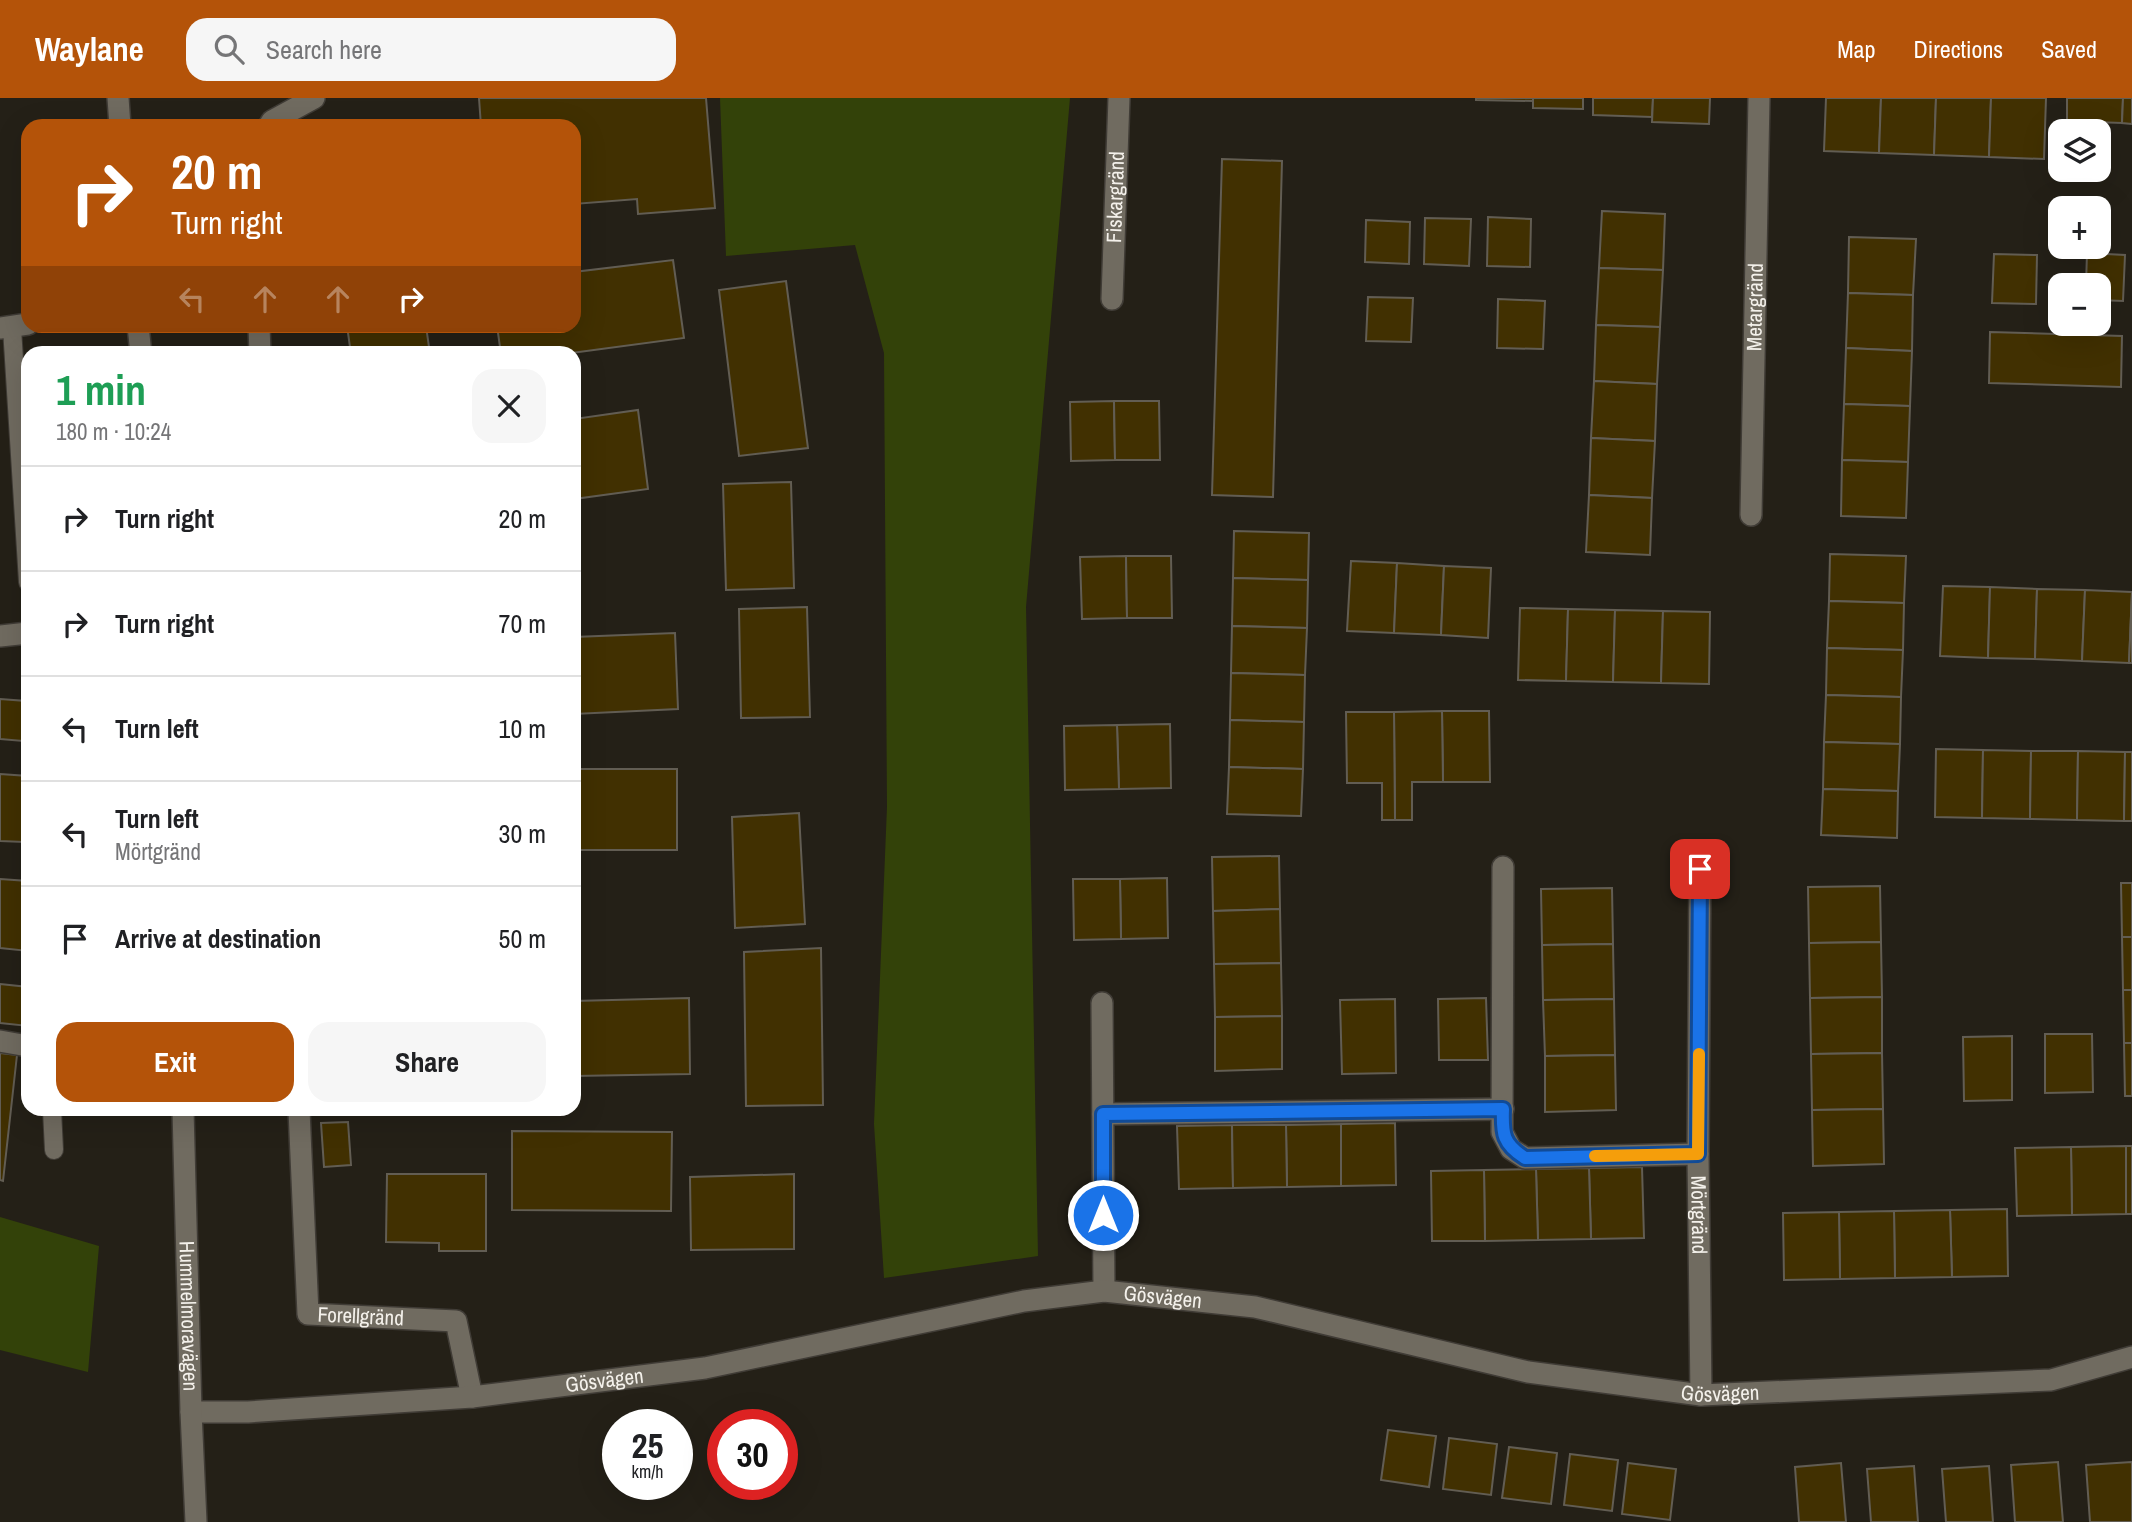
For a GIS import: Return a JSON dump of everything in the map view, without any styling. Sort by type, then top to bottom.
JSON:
[{"type":"street","points":[[118,98],[120,119]]},
{"type":"street","points":[[276,119],[314,98]]},
{"type":"street","name":"Fiskargränd","points":[[1112,299],[1119,98]]},
{"type":"street","name":"Metargränd","points":[[1751,514],[1759,98]]},
{"type":"street","points":[[0,636],[21,634]]},
{"type":"street","points":[[1503,867],[1502,1132],[1511,1149],[1525,1158],[1698,1154]]},
{"type":"street","name":"Mörtgränd","points":[[1700,869],[1698,1154],[1701,1395]]},
{"type":"street","points":[[1102,1003],[1104,1291]]},
{"type":"street","points":[[0,1041],[21,1045]]},
{"type":"street","points":[[1103,1114],[1503,1109]]},
{"type":"street","name":"Hummelmoravägen","points":[[183,1116],[196,1522]]},
{"type":"street","name":"Forellgränd","points":[[299,1116],[308,1314],[456,1321],[472,1397]]},
{"type":"street","name":"Gösvägen","points":[[191,1412],[248,1412],[472,1397],[705,1368],[1024,1301],[1104,1291],[1255,1307],[1528,1372],[1701,1395],[2051,1380],[2132,1357]]},
{"type":"lane","points":[[13,327],[21,463]]},
{"type":"lane","points":[[52,1116],[54,1150]]},
{"type":"green space","points":[[720,98],[1070,98],[1026,607],[1038,1256],[884,1278],[874,1124],[887,807],[884,353],[855,245],[726,256]]},
{"type":"green space","points":[[0,1217],[99,1246],[88,1372],[0,1350]]},
{"type":"building","points":[[479,98],[706,98],[715,208],[638,214],[637,199],[581,203],[581,119],[480,119]]},
{"type":"building","points":[[1533,98],[1533,101],[1476,100]]},
{"type":"building","points":[[1533,98],[1583,98],[1583,109],[1533,108]]},
{"type":"building","points":[[1593,98],[1653,98],[1652,117],[1593,115]]},
{"type":"building","points":[[1653,98],[1710,98],[1709,124],[1652,122]]},
{"type":"building","points":[[1826,98],[1881,98],[1879,153],[1824,151]]},
{"type":"building","points":[[1881,98],[1936,98],[1934,155],[1879,153]]},
{"type":"building","points":[[1936,98],[1991,98],[1989,157],[1934,155]]},
{"type":"building","points":[[1991,98],[2046,98],[2044,159],[1989,157]]},
{"type":"building","points":[[2067,98],[2123,98],[2122,123],[2111,123],[2111,119],[2067,119]]},
{"type":"building","points":[[2123,98],[2132,98],[2132,124],[2122,123]]},
{"type":"building","points":[[1222,159],[1282,161],[1273,497],[1212,495]]},
{"type":"building","points":[[1602,211],[1665,214],[1663,270],[1599,268]]},
{"type":"building","points":[[1488,217],[1531,219],[1530,267],[1487,266]]},
{"type":"building","points":[[1425,218],[1471,219],[1469,266],[1424,264]]},
{"type":"building","points":[[1366,220],[1410,222],[1409,264],[1365,262]]},
{"type":"building","points":[[1849,237],[1916,239],[1913,295],[1848,293]]},
{"type":"building","points":[[1994,254],[2037,255],[2036,304],[1992,303]]},
{"type":"building","points":[[2111,254],[2125,255],[2123,301],[2111,301],[2111,273],[2086,273],[2087,259],[2111,259]]},
{"type":"building","points":[[673,260],[684,338],[581,352],[581,346],[500,346],[498,333],[581,333],[581,271]]},
{"type":"building","points":[[1599,268],[1663,270],[1660,327],[1596,325]]},
{"type":"building","points":[[786,281],[808,448],[739,456],[719,290]]},
{"type":"building","points":[[1848,293],[1913,295],[1912,351],[1846,348]]},
{"type":"building","points":[[1368,297],[1413,298],[1411,342],[1366,341]]},
{"type":"building","points":[[1498,299],[1545,301],[1543,349],[1497,348]]},
{"type":"building","points":[[1596,325],[1660,327],[1657,384],[1594,381]]},
{"type":"building","points":[[1990,332],[2048,334],[2048,336],[2122,336],[2121,387],[1989,383]]},
{"type":"building","points":[[348,333],[427,333],[429,346],[350,346]]},
{"type":"building","points":[[1846,348],[1912,351],[1910,406],[1844,404]]},
{"type":"building","points":[[1594,381],[1657,384],[1655,441],[1591,438]]},
{"type":"building","points":[[1114,401],[1115,460],[1071,461],[1070,402]]},
{"type":"building","points":[[1114,401],[1159,401],[1160,460],[1115,460]]},
{"type":"building","points":[[1844,404],[1910,406],[1908,462],[1842,460]]},
{"type":"building","points":[[638,410],[648,489],[581,498],[581,418]]},
{"type":"building","points":[[1591,438],[1655,441],[1652,498],[1589,495]]},
{"type":"building","points":[[1842,460],[1908,462],[1906,518],[1841,516]]},
{"type":"building","points":[[791,482],[794,588],[726,590],[723,484]]},
{"type":"building","points":[[1589,495],[1652,498],[1650,555],[1586,552]]},
{"type":"building","points":[[1234,531],[1309,533],[1308,580],[1233,578]]},
{"type":"building","points":[[1830,554],[1906,556],[1904,603],[1829,601]]},
{"type":"building","points":[[1126,556],[1127,618],[1082,619],[1080,557]]},
{"type":"building","points":[[1126,556],[1171,556],[1172,618],[1127,618]]},
{"type":"building","points":[[1351,561],[1397,563],[1394,633],[1347,631]]},
{"type":"building","points":[[1397,563],[1444,566],[1441,635],[1394,633]]},
{"type":"building","points":[[1444,566],[1491,568],[1488,638],[1441,635]]},
{"type":"building","points":[[1233,578],[1308,580],[1307,628],[1232,626]]},
{"type":"building","points":[[1943,586],[1990,587],[1988,658],[1940,656]]},
{"type":"building","points":[[1990,587],[2037,589],[2035,659],[1988,658]]},
{"type":"building","points":[[2037,589],[2085,590],[2082,661],[2035,659]]},
{"type":"building","points":[[2085,590],[2132,592],[2129,663],[2082,661]]},
{"type":"building","points":[[2132,592],[2132,663],[2129,663]]},
{"type":"building","points":[[1829,601],[1904,603],[1903,650],[1827,648]]},
{"type":"building","points":[[807,607],[810,717],[741,718],[739,609]]},
{"type":"building","points":[[1520,608],[1568,609],[1566,681],[1518,680]]},
{"type":"building","points":[[1568,609],[1615,610],[1613,682],[1566,681]]},
{"type":"building","points":[[1615,610],[1663,611],[1661,683],[1613,682]]},
{"type":"building","points":[[1663,611],[1710,612],[1709,684],[1661,683]]},
{"type":"building","points":[[1232,626],[1307,628],[1305,675],[1231,673]]},
{"type":"building","points":[[675,633],[678,709],[581,714],[581,637]]},
{"type":"building","points":[[1827,648],[1903,650],[1901,697],[1826,695]]},
{"type":"building","points":[[1231,673],[1305,675],[1304,722],[1230,720]]},
{"type":"building","points":[[1826,695],[1901,697],[1900,744],[1824,742]]},
{"type":"building","points":[[0,699],[21,701],[21,741],[0,739]]},
{"type":"building","points":[[1442,711],[1489,711],[1490,782],[1443,782]]},
{"type":"building","points":[[1442,711],[1443,782],[1412,782],[1412,820],[1395,820],[1394,712]]},
{"type":"building","points":[[1346,712],[1394,712],[1395,820],[1382,820],[1382,783],[1347,783]]},
{"type":"building","points":[[1230,720],[1304,722],[1303,769],[1229,767]]},
{"type":"building","points":[[1170,724],[1171,788],[1119,789],[1117,725]]},
{"type":"building","points":[[1117,725],[1119,789],[1065,790],[1064,726]]},
{"type":"building","points":[[1824,742],[1900,744],[1898,791],[1823,789]]},
{"type":"building","points":[[1936,749],[1983,750],[1982,818],[1935,817]]},
{"type":"building","points":[[1983,750],[2031,751],[2030,819],[1982,818]]},
{"type":"building","points":[[2031,751],[2078,751],[2077,820],[2030,819]]},
{"type":"building","points":[[2078,751],[2125,752],[2124,821],[2077,820]]},
{"type":"building","points":[[2125,752],[2132,752],[2132,821],[2124,821]]},
{"type":"building","points":[[1229,767],[1303,769],[1301,816],[1227,814]]},
{"type":"building","points":[[581,769],[677,769],[677,850],[581,850]]},
{"type":"building","points":[[0,774],[21,776],[21,842],[0,841]]},
{"type":"building","points":[[1823,789],[1898,791],[1897,838],[1821,835]]},
{"type":"building","points":[[799,813],[805,924],[735,928],[732,817]]},
{"type":"building","points":[[1279,856],[1280,909],[1213,911],[1212,857]]},
{"type":"building","points":[[1167,878],[1168,938],[1121,939],[1120,879]]},
{"type":"building","points":[[0,879],[21,880],[21,950],[0,948]]},
{"type":"building","points":[[1073,879],[1120,879],[1121,939],[1074,940]]},
{"type":"building","points":[[2121,883],[2132,883],[2132,937],[2122,937]]},
{"type":"building","points":[[1880,886],[1881,942],[1809,943],[1808,887]]},
{"type":"building","points":[[1612,888],[1613,944],[1542,945],[1541,889]]},
{"type":"building","points":[[1280,909],[1281,963],[1214,964],[1213,911]]},
{"type":"building","points":[[2122,937],[2132,937],[2132,990],[2123,990]]},
{"type":"building","points":[[1881,942],[1882,997],[1810,998],[1809,943]]},
{"type":"building","points":[[1613,944],[1614,999],[1543,1000],[1542,945]]},
{"type":"building","points":[[821,948],[823,1105],[746,1106],[744,952]]},
{"type":"building","points":[[1281,963],[1282,1016],[1215,1017],[1214,964]]},
{"type":"building","points":[[0,984],[21,986],[21,1025],[0,1023]]},
{"type":"building","points":[[2123,990],[2132,990],[2132,1043],[2124,1043]]},
{"type":"building","points":[[1882,997],[1882,1053],[1811,1054],[1810,998]]},
{"type":"building","points":[[689,998],[690,1074],[581,1076],[581,1001]]},
{"type":"building","points":[[1486,998],[1488,1060],[1439,1060],[1438,999]]},
{"type":"building","points":[[1395,999],[1396,1073],[1342,1074],[1340,1000]]},
{"type":"building","points":[[1614,999],[1615,1055],[1545,1056],[1543,1000]]},
{"type":"building","points":[[1282,1016],[1282,1069],[1215,1071],[1215,1017]]},
{"type":"building","points":[[2045,1034],[2092,1034],[2093,1092],[2045,1093]]},
{"type":"building","points":[[2012,1036],[2012,1100],[1964,1101],[1963,1037]]},
{"type":"building","points":[[2124,1043],[2132,1043],[2132,1096],[2125,1096]]},
{"type":"building","points":[[0,1053],[17,1055],[3,1181],[0,1180]]},
{"type":"building","points":[[1882,1053],[1883,1109],[1812,1110],[1811,1054]]},
{"type":"building","points":[[1615,1055],[1616,1110],[1545,1112],[1545,1056]]},
{"type":"building","points":[[1883,1109],[1884,1164],[1813,1166],[1812,1110]]},
{"type":"building","points":[[348,1122],[351,1165],[324,1167],[321,1123]]},
{"type":"building","points":[[1395,1123],[1396,1185],[1341,1186],[1341,1124]]},
{"type":"building","points":[[1341,1124],[1341,1186],[1287,1187],[1286,1125]]},
{"type":"building","points":[[1232,1125],[1233,1188],[1179,1189],[1177,1126]]},
{"type":"building","points":[[1232,1125],[1286,1125],[1287,1187],[1233,1188]]},
{"type":"building","points":[[512,1131],[672,1132],[671,1211],[512,1210]]},
{"type":"building","points":[[2126,1146],[2126,1214],[2072,1215],[2071,1147]]},
{"type":"building","points":[[2126,1146],[2132,1146],[2132,1214],[2126,1214]]},
{"type":"building","points":[[2071,1147],[2072,1215],[2017,1216],[2015,1148]]},
{"type":"building","points":[[1642,1167],[1644,1238],[1591,1239],[1589,1168]]},
{"type":"building","points":[[1589,1168],[1591,1239],[1538,1240],[1536,1169]]},
{"type":"building","points":[[1536,1169],[1538,1240],[1485,1241],[1484,1170]]},
{"type":"building","points":[[1484,1170],[1485,1241],[1432,1241],[1431,1171]]},
{"type":"building","points":[[387,1174],[486,1174],[486,1251],[439,1251],[439,1243],[386,1242]]},
{"type":"building","points":[[794,1174],[794,1249],[691,1250],[690,1177]]},
{"type":"building","points":[[2007,1209],[2008,1276],[1952,1277],[1950,1210]]},
{"type":"building","points":[[1950,1210],[1952,1277],[1895,1278],[1894,1211]]},
{"type":"building","points":[[1894,1211],[1895,1278],[1840,1279],[1839,1212]]},
{"type":"building","points":[[1839,1212],[1840,1279],[1784,1280],[1783,1213]]},
{"type":"building","points":[[1388,1430],[1436,1436],[1429,1487],[1381,1480]]},
{"type":"building","points":[[1449,1438],[1497,1444],[1491,1495],[1443,1489]]},
{"type":"building","points":[[1509,1447],[1557,1453],[1551,1504],[1502,1498]]},
{"type":"building","points":[[1570,1454],[1618,1460],[1612,1511],[1564,1505]]},
{"type":"building","points":[[2058,1462],[2063,1522],[2015,1522],[2011,1465]]},
{"type":"building","points":[[2132,1462],[2132,1522],[2090,1522],[2086,1465]]},
{"type":"building","points":[[1628,1463],[1676,1469],[1670,1520],[1622,1514]]},
{"type":"building","points":[[1841,1463],[1846,1522],[1799,1522],[1795,1467]]},
{"type":"building","points":[[1914,1466],[1918,1522],[1871,1522],[1867,1469]]},
{"type":"building","points":[[1989,1466],[1993,1522],[1946,1522],[1942,1469]]},
{"type":"slow traffic","points":[[1595,1156],[1698,1154],[1699,1054]]},
{"type":"route","points":[[1103,1215],[1103,1114],[1503,1109],[1502,1132],[1511,1149],[1525,1158],[1698,1154],[1700,869]]}]
